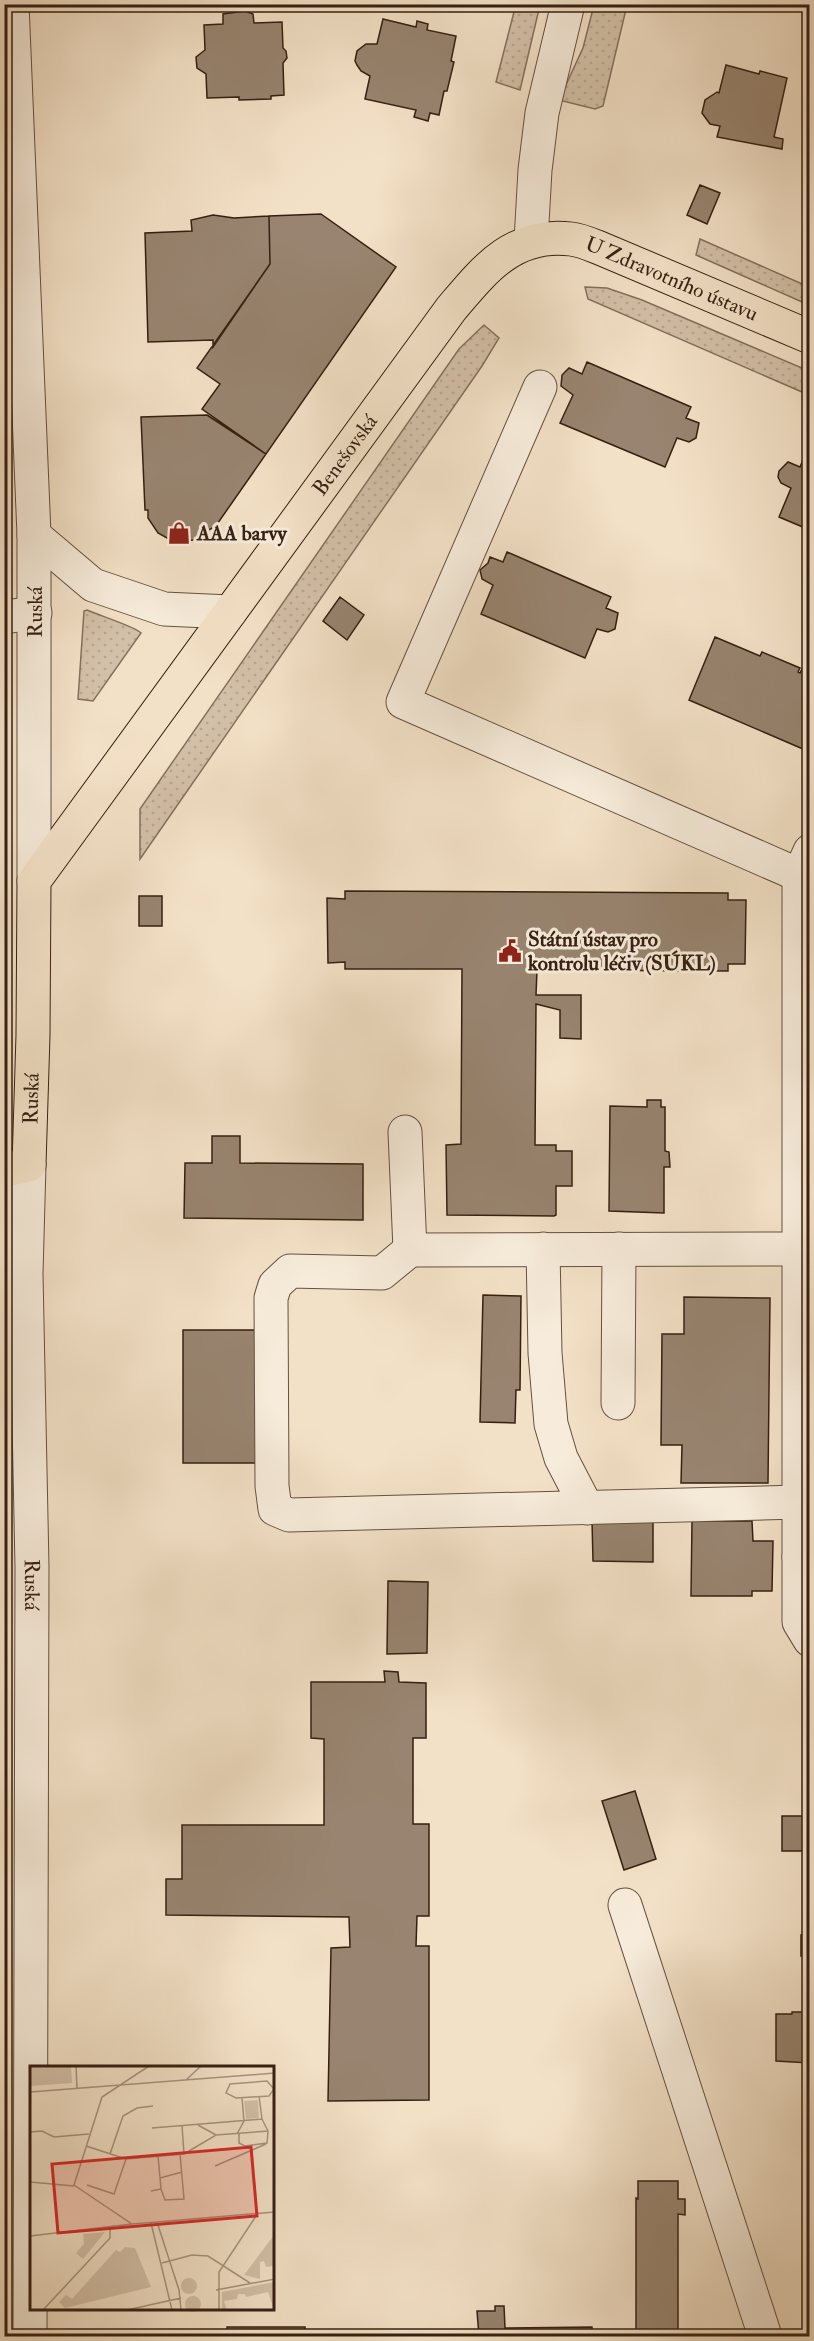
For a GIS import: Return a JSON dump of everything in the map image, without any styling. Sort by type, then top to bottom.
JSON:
[{"type":"main road","name":"U Zdravotního ústavu","points":[[531,241],[551,238],[573,239],[602,249],[810,337]]},
{"type":"main road","name":"Benešovská","points":[[34,881],[451,309],[494,261],[510,250],[531,241]]},
{"type":"main road","name":"Ruská","points":[[17,1167],[17,1105],[33,1035],[34,881]]},
{"type":"street","name":"Ruská","points":[[12,4],[34,535],[20,615],[34,881]]},
{"type":"street","points":[[531,241],[535,170],[542,113],[568,4]]},
{"type":"street","points":[[540,387],[403,702],[804,863],[799,1249],[799,1502],[804,1557],[799,1622],[810,1640]]},
{"type":"street","points":[[34,535],[93,585],[164,609],[230,612]]},
{"type":"street","points":[[405,1132],[410,1250]]},
{"type":"street","name":"Ruská","points":[[17,1167],[26,1274],[32,1567],[31,2066]]},
{"type":"street","points":[[543,1249],[545,1353],[550,1424],[561,1458],[587,1508]]},
{"type":"street","points":[[618,1403],[619,1249]]},
{"type":"street","points":[[799,1249],[410,1250],[382,1273],[290,1271],[275,1285],[271,1298],[272,1486],[274,1509],[289,1515],[799,1502]]},
{"type":"street","points":[[626,1905],[765,2337]]},
{"type":"street","name":"Ruská","points":[[30,2311],[30,2337]]},
{"type":"shaded area","points":[[516,4],[540,5],[520,90],[496,82]]},
{"type":"shaded area","points":[[594,5],[627,5],[603,106],[595,109],[559,100],[583,48]]},
{"type":"shaded area","points":[[700,239],[809,287],[809,305],[696,255]]},
{"type":"shaded area","points":[[585,287],[607,288],[642,300],[809,371],[809,395],[588,299]]},
{"type":"shaded area","points":[[484,325],[499,338],[482,366],[140,859],[140,809],[459,349]]},
{"type":"shaded area","points":[[87,610],[125,624],[141,633],[93,701],[78,699],[84,611]]},
{"type":"building","points":[[245,11],[253,14],[254,23],[282,22],[283,48],[287,58],[283,63],[284,95],[271,96],[271,99],[207,98],[206,74],[197,68],[196,57],[205,50],[204,25],[223,24],[223,14]]},
{"type":"building","points":[[383,19],[416,27],[417,21],[428,24],[427,30],[456,36],[451,61],[454,62],[447,91],[444,91],[439,115],[430,113],[428,121],[414,117],[416,110],[365,99],[370,76],[361,71],[357,65],[355,61],[357,51],[366,44],[377,44]]},
{"type":"building","points":[[726,65],[759,74],[760,71],[787,78],[774,137],[783,139],[782,149],[717,137],[720,126],[710,124],[702,113],[705,100],[719,93]]},
{"type":"building","points":[[700,185],[720,193],[707,224],[687,215]]},
{"type":"building","points":[[321,214],[396,267],[266,454],[202,409],[220,384],[197,368],[270,264],[269,216]]},
{"type":"building","points":[[213,215],[234,218],[269,216],[270,264],[213,347],[213,340],[148,342],[145,233],[192,231],[191,220]]},
{"type":"building","points":[[587,362],[691,407],[686,418],[699,423],[696,438],[689,442],[677,438],[665,467],[560,423],[573,395],[561,386],[562,375],[569,368],[582,374]]},
{"type":"building","points":[[207,415],[266,454],[213,530],[212,528],[193,540],[174,542],[158,533],[148,518],[148,510],[145,510],[141,417]]},
{"type":"building","points":[[805,455],[810,457],[810,530],[779,517],[791,488],[781,483],[778,477],[779,471],[788,462],[800,467]]},
{"type":"building","points":[[507,552],[611,597],[606,608],[618,613],[615,629],[608,632],[597,629],[585,658],[481,614],[493,585],[482,579],[480,570],[488,563],[490,557],[503,562]]},
{"type":"building","points":[[340,597],[364,615],[347,640],[323,621]]},
{"type":"building","points":[[715,637],[760,656],[762,652],[800,668],[798,672],[800,673],[803,667],[810,669],[810,752],[689,700]]},
{"type":"building","points":[[345,891],[728,893],[728,900],[746,900],[745,964],[728,964],[728,971],[537,970],[536,995],[581,995],[581,1039],[560,1038],[560,1010],[536,1004],[535,1145],[556,1145],[556,1151],[572,1151],[572,1186],[556,1186],[556,1215],[554,1216],[447,1215],[446,1145],[461,1144],[462,969],[345,969],[345,962],[328,963],[327,898],[345,899]]},
{"type":"building","points":[[139,896],[162,896],[162,926],[139,926]]},
{"type":"building","points":[[647,1100],[661,1100],[661,1107],[665,1107],[665,1151],[669,1152],[670,1167],[664,1167],[664,1213],[609,1211],[610,1106],[647,1107]]},
{"type":"building","points":[[212,1136],[240,1136],[240,1163],[363,1164],[363,1220],[184,1218],[185,1163],[212,1163]]},
{"type":"building","points":[[483,1295],[521,1296],[520,1390],[516,1390],[515,1423],[480,1422]]},
{"type":"building","points":[[684,1297],[770,1298],[768,1483],[681,1483],[682,1445],[661,1445],[662,1334],[684,1334]]},
{"type":"building","points":[[183,1330],[257,1330],[258,1463],[183,1463]]},
{"type":"building","points":[[592,1521],[653,1522],[653,1562],[593,1561]]},
{"type":"building","points":[[692,1521],[752,1521],[753,1541],[773,1541],[772,1591],[752,1591],[752,1596],[691,1596]]},
{"type":"building","points":[[388,1581],[428,1582],[427,1653],[387,1654]]},
{"type":"building","points":[[384,1671],[398,1672],[399,1682],[426,1683],[426,1738],[413,1738],[413,1824],[429,1824],[429,1916],[417,1916],[416,1946],[429,1946],[429,2100],[328,2101],[331,1948],[350,1947],[349,1917],[166,1915],[166,1879],[182,1879],[182,1825],[324,1825],[324,1739],[311,1738],[311,1682],[385,1682]]},
{"type":"building","points":[[635,1791],[656,1859],[624,1870],[602,1801]]},
{"type":"building","points":[[782,1816],[805,1816],[805,1851],[782,1851]]},
{"type":"building","points":[[801,1935],[810,1935],[810,1956],[801,1956]]},
{"type":"building","points":[[792,2012],[810,2012],[810,2063],[776,2061],[776,2014],[792,2014]]},
{"type":"building","points":[[638,2181],[678,2181],[678,2199],[685,2199],[685,2215],[678,2214],[678,2336],[636,2336]]},
{"type":"building","points":[[495,2306],[504,2306],[505,2328],[592,2327],[592,2336],[479,2336],[477,2311],[495,2311]]},
{"type":"building","points":[[227,2327],[305,2327],[305,2336],[227,2336]]},
{"type":"place","name":"AAA barvy","points":[[179,533]]},
{"type":"place","name":"Státní ústav pro kontrolu léčiv (SÚKL)","points":[[510,951]]}]
